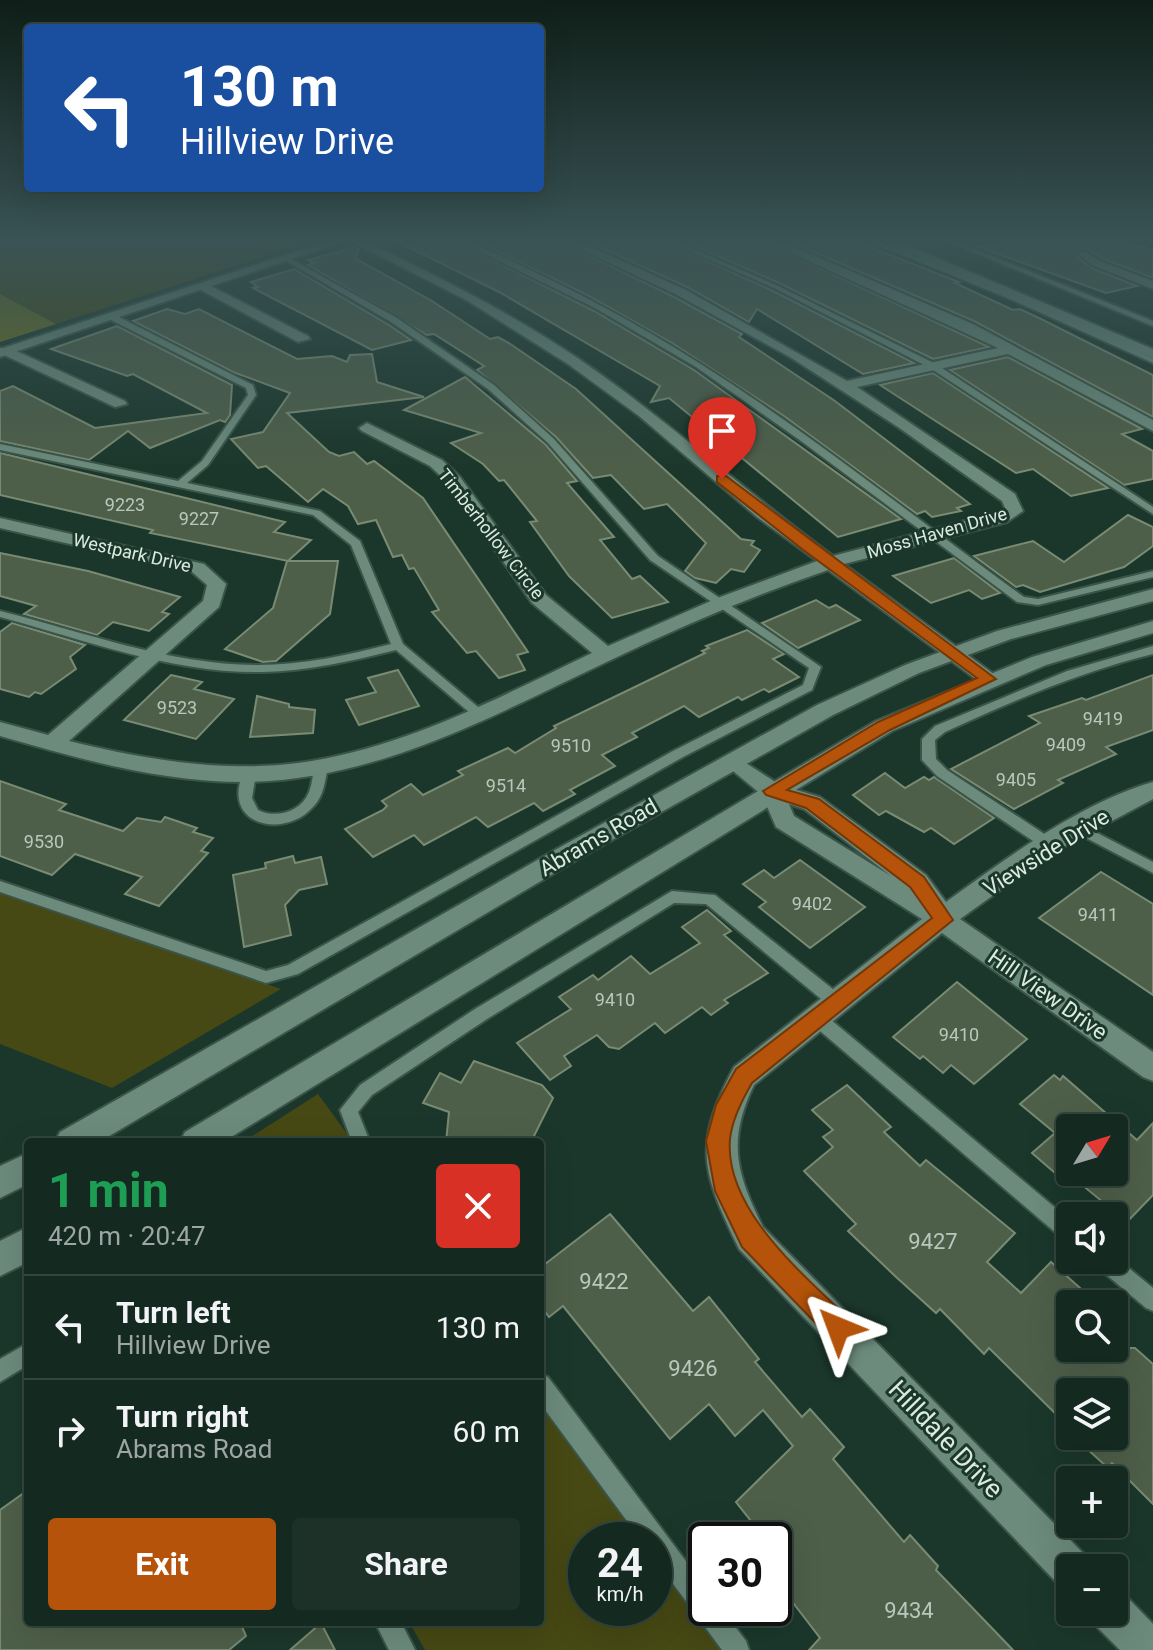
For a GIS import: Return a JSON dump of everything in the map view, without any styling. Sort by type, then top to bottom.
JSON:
[{"type":"street","points":[[2,352],[110,316]]},
{"type":"street","points":[[260,316],[303,339]]},
{"type":"street","points":[[501,316],[573,361],[644,413],[763,513],[988,679]]},
{"type":"street","name":"Moss Haven Drive","points":[[0,729],[51,745],[175,771],[249,774],[321,766],[398,748],[480,715],[718,603],[829,563],[929,534],[1011,515],[1014,504],[932,441],[846,385],[727,316]]},
{"type":"street","points":[[942,316],[1012,349],[1153,426]]},
{"type":"street","points":[[1063,316],[1153,354]]},
{"type":"street","points":[[1098,316],[1153,339]]},
{"type":"street","points":[[846,385],[1012,349]]},
{"type":"street","points":[[2,352],[120,404]]},
{"type":"street","name":"Timberhollow Circle","points":[[367,428],[436,463],[454,480],[539,599],[606,654]]},
{"type":"street","name":"Westpark Drive","points":[[0,523],[198,568],[217,584],[212,603],[51,745]]},
{"type":"street","name":"Abrams Road","points":[[78,1138],[732,761],[861,692],[954,653],[1057,619],[1153,595]]},
{"type":"street","points":[[203,1138],[884,726],[988,679],[1073,649],[1153,627]]},
{"type":"street","points":[[732,761],[772,791]]},
{"type":"street","name":"Viewside Drive","points":[[943,920],[1050,845],[1153,790]]},
{"type":"street","name":"Hill View Drive","points":[[772,791],[784,821],[943,920],[1153,1068]]},
{"type":"street","name":"Hilldale Drive","points":[[943,920],[744,1076],[728,1105],[718,1141],[727,1191],[751,1238],[1056,1554]]},
{"type":"street","points":[[0,1183],[24,1169]]},
{"type":"street","points":[[0,1260],[24,1245]]},
{"type":"street","points":[[1126,1626],[1149,1650]]},
{"type":"lane","points":[[110,316],[250,387],[252,395],[205,463],[180,484]]},
{"type":"lane","points":[[0,886],[266,977],[292,970],[678,754],[808,687],[815,667],[654,558],[551,441],[491,387],[387,316]]},
{"type":"lane","points":[[613,316],[667,346],[802,436],[1021,600],[1038,602],[1153,574]]},
{"type":"lane","points":[[834,316],[933,366],[1153,511]]},
{"type":"lane","points":[[1055,316],[1153,361]]},
{"type":"lane","points":[[1133,316],[1153,324]]},
{"type":"lane","points":[[0,447],[316,513],[356,543],[398,646],[480,715]]},
{"type":"lane","points":[[0,614],[153,654],[238,668],[313,665],[398,646]]},
{"type":"lane","points":[[1050,845],[942,773],[929,760],[928,739],[940,729],[1032,687],[1114,659],[1153,650]]},
{"type":"lane","points":[[249,774],[245,797],[248,807],[258,816],[275,819],[305,808],[314,797],[321,766]]},
{"type":"lane","points":[[1078,828],[1153,868]]},
{"type":"lane","points":[[360,1138],[349,1110],[366,1090],[481,1014],[672,897],[710,899],[1056,1219]]},
{"type":"lane","points":[[1121,1274],[1153,1301]]},
{"type":"lane","points":[[0,1371],[24,1356]]},
{"type":"lane","points":[[544,1390],[737,1650]]},
{"type":"lane","points":[[389,1626],[403,1650]]},
{"type":"shaded area","points":[[0,316],[81,316],[0,342]]},
{"type":"shaded area","points":[[0,316],[41,316],[56,324],[0,342]]},
{"type":"shaded area","points":[[0,892],[281,989],[112,1088],[0,1044]]},
{"type":"shaded area","points":[[318,1094],[350,1138],[249,1138]]},
{"type":"shaded area","points":[[544,1401],[633,1522],[568,1522],[568,1626],[672,1626],[672,1576],[688,1598],[688,1626],[708,1626],[726,1650],[425,1650],[411,1626],[544,1626]]},
{"type":"building","points":[[147,316],[213,316],[297,359],[332,356],[347,362],[350,355],[372,354],[377,382],[424,397],[287,413],[329,452],[339,456],[354,452],[367,464],[374,461],[423,498],[528,652],[517,655],[525,670],[499,678],[476,651],[467,653],[432,612],[439,610],[414,568],[409,569],[402,555],[393,557],[376,520],[358,524],[348,506],[323,489],[308,502],[266,466],[258,468],[231,439],[263,432],[290,393],[233,372],[133,321]]},
{"type":"building","points":[[307,316],[374,316],[411,340],[372,350]]},
{"type":"building","points":[[395,316],[455,316],[490,339],[498,337],[509,343],[576,389],[741,539],[754,541],[751,545],[760,550],[744,572],[731,569],[716,583],[695,578],[685,571],[706,543],[667,504],[644,509],[611,475],[593,478],[556,437],[477,370],[484,366],[434,334],[427,335]]},
{"type":"building","points":[[540,316],[602,316],[694,370],[901,519],[838,537],[669,398],[651,402],[660,386]]},
{"type":"building","points":[[624,316],[709,316],[742,334],[739,337],[835,401],[970,504],[957,508],[961,511],[932,517],[925,511],[917,514],[784,416],[672,343]]},
{"type":"building","points":[[738,316],[753,316],[749,322]]},
{"type":"building","points":[[768,316],[822,316],[914,363],[863,374]]},
{"type":"building","points":[[846,316],[923,316],[989,347],[933,359]]},
{"type":"building","points":[[962,316],[1035,316],[1153,375],[1153,417]]},
{"type":"building","points":[[117,326],[232,385],[230,415],[225,422],[220,420],[150,448],[128,431],[89,460],[0,441],[0,391],[13,386],[95,428],[207,413],[133,374],[127,376],[51,349]]},
{"type":"building","points":[[1008,357],[1142,429],[1122,434],[1153,451],[1153,479],[1124,485],[950,370]]},
{"type":"building","points":[[933,373],[1108,488],[1071,496],[1033,469],[1016,473],[880,385]]},
{"type":"building","points":[[465,377],[546,445],[577,481],[567,483],[614,537],[600,540],[632,579],[640,576],[668,602],[612,618],[569,576],[530,522],[537,521],[504,480],[499,481],[483,464],[451,443],[481,433],[404,410]]},
{"type":"building","points":[[0,453],[285,522],[274,532],[311,540],[288,561],[150,533],[153,530],[0,495]]},
{"type":"building","points":[[1128,515],[1153,527],[1153,546],[1124,567],[1040,592],[1023,585],[1016,587],[974,556],[1033,541],[1064,562]]},
{"type":"building","points":[[0,553],[88,571],[180,597],[162,612],[169,614],[149,631],[113,622],[97,635],[24,614],[36,606],[0,596]]},
{"type":"building","points":[[954,558],[1000,593],[982,599],[969,590],[931,603],[893,576]]},
{"type":"building","points":[[287,561],[338,561],[330,614],[276,661],[263,662],[225,649],[273,608]]},
{"type":"building","points":[[816,600],[829,608],[836,605],[860,620],[798,648],[762,623]]},
{"type":"building","points":[[12,623],[85,645],[70,657],[76,669],[41,694],[35,692],[29,697],[0,689],[0,632]]},
{"type":"building","points":[[747,630],[784,654],[773,659],[799,677],[769,692],[764,689],[742,700],[738,697],[699,717],[684,706],[632,733],[637,737],[602,755],[615,766],[570,790],[575,794],[543,811],[534,803],[488,827],[476,817],[424,845],[414,835],[373,857],[345,829],[383,810],[387,806],[382,801],[411,784],[423,795],[463,775],[458,771],[508,748],[515,753],[556,728],[554,726],[705,653],[702,651],[709,648],[706,646]]},
{"type":"building","points":[[398,670],[419,706],[359,725],[346,700],[376,692],[368,678]]},
{"type":"building","points":[[171,675],[202,682],[194,689],[234,699],[196,739],[124,720]]},
{"type":"building","points":[[1153,675],[1153,730],[1106,747],[1116,754],[1058,780],[1063,783],[1014,809],[951,769],[1040,723],[1029,716],[1082,698],[1086,700]]},
{"type":"building","points":[[257,696],[289,704],[289,707],[315,710],[313,733],[250,737]]},
{"type":"building","points":[[885,773],[905,788],[924,777],[929,780],[934,777],[994,818],[954,844],[931,828],[924,832],[886,811],[879,815],[853,795]]},
{"type":"building","points":[[0,781],[66,804],[59,810],[123,831],[137,818],[161,822],[165,817],[197,828],[193,832],[213,838],[201,851],[208,853],[159,906],[125,894],[142,877],[75,854],[52,875],[0,856]]},
{"type":"building","points":[[293,856],[295,863],[321,857],[327,884],[299,890],[285,905],[291,935],[244,947],[233,875],[266,868],[265,863]]},
{"type":"building","points":[[800,860],[865,907],[810,948],[759,907],[766,902],[743,884],[764,870],[774,878]]},
{"type":"building","points":[[1101,872],[1153,904],[1153,995],[1039,918]]},
{"type":"building","points":[[707,910],[731,931],[724,935],[768,973],[724,1000],[728,1003],[711,1015],[702,1007],[665,1033],[655,1023],[619,1049],[609,1047],[597,1035],[564,1056],[571,1066],[550,1080],[517,1043],[571,1009],[559,997],[593,975],[598,980],[631,956],[650,974],[700,943],[682,927]]},
{"type":"building","points":[[957,982],[1027,1039],[974,1084],[951,1065],[943,1073],[893,1037]]},
{"type":"building","points":[[474,1061],[542,1085],[553,1098],[533,1138],[446,1138],[449,1112],[423,1103],[440,1073],[461,1083]]},
{"type":"building","points":[[1054,1075],[1060,1080],[1063,1076],[1107,1114],[1056,1114],[1056,1174],[1032,1153],[1055,1133],[1020,1104]]},
{"type":"building","points":[[847,1085],[891,1127],[884,1132],[920,1166],[926,1160],[1015,1233],[987,1262],[1021,1293],[1051,1262],[1056,1266],[1056,1274],[1064,1274],[1082,1290],[1056,1290],[1056,1362],[1128,1362],[1128,1348],[1135,1348],[1153,1364],[1153,1504],[1128,1479],[1128,1466],[1112,1463],[1106,1466],[1088,1450],[1128,1450],[1128,1378],[1056,1378],[1056,1414],[989,1348],[984,1354],[940,1309],[936,1313],[848,1231],[856,1224],[804,1171],[833,1147],[823,1137],[833,1130],[812,1110]]},
{"type":"building","points":[[1153,1123],[1153,1195],[1128,1221],[1128,1202],[1103,1202],[1083,1186],[1128,1186],[1128,1132],[1137,1140]]},
{"type":"building","points":[[610,1214],[693,1311],[709,1297],[759,1359],[755,1362],[802,1417],[810,1409],[844,1447],[833,1459],[904,1542],[910,1535],[938,1566],[936,1570],[1013,1650],[809,1650],[820,1638],[792,1601],[792,1522],[752,1522],[736,1502],[793,1446],[763,1410],[735,1436],[709,1404],[670,1439],[563,1306],[549,1317],[544,1310],[544,1265]]},
{"type":"building","points":[[24,1493],[24,1626],[242,1626],[246,1636],[229,1650],[0,1650],[0,1510]]},
{"type":"building","points":[[318,1626],[323,1626],[335,1650],[290,1650]]},
{"type":"route","points":[[722,479],[807,547],[988,679],[884,726],[772,791],[812,803],[896,866],[917,882],[943,920],[744,1076],[728,1105],[718,1141],[727,1191],[751,1238],[838,1328]]}]
